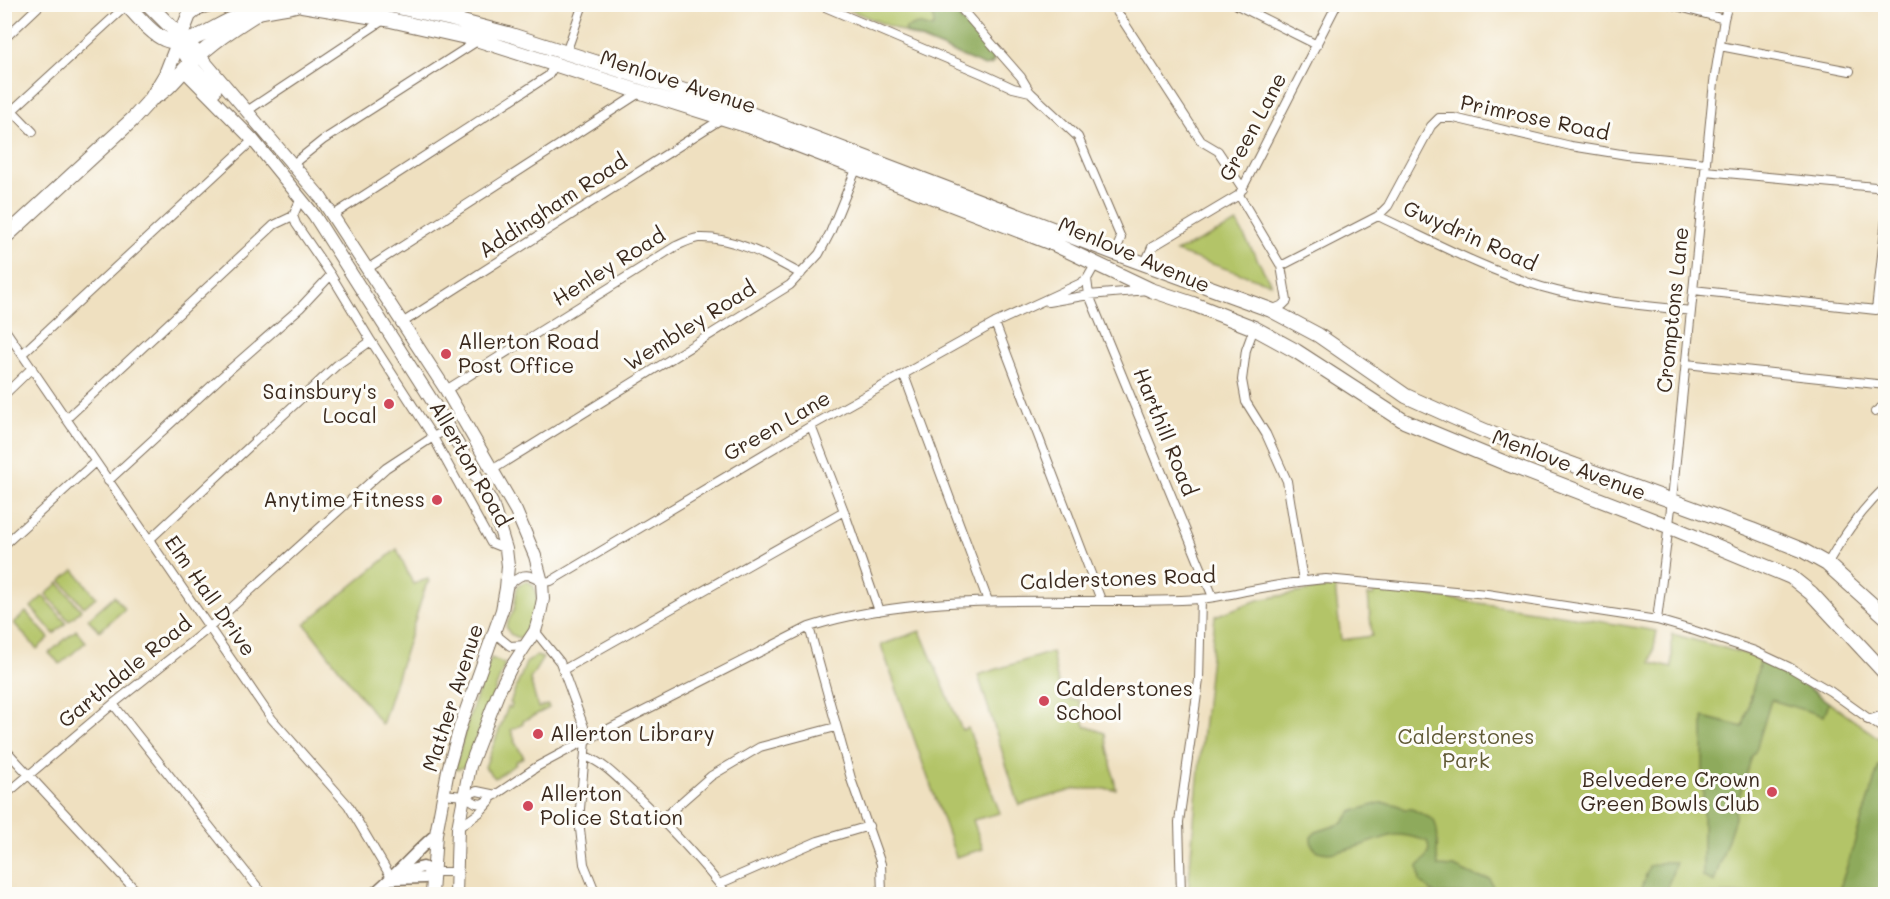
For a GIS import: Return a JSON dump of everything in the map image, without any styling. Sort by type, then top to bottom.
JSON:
[{"type":"main road","name":"Allerton Road","points":[[148,4],[179,43],[201,87],[253,140],[314,214],[438,410],[492,502],[506,549]]},
{"type":"main road","points":[[4,238],[132,120],[151,99],[166,74],[189,15],[194,10],[210,4]]},
{"type":"main road","points":[[127,5],[159,37],[179,43]]},
{"type":"main road","name":"Menlove Avenue","points":[[179,43],[240,16],[295,5],[452,19],[508,34],[722,103],[1271,310],[1318,335],[1406,396],[1511,442],[1784,542],[1827,564],[1886,617]]},
{"type":"main road","points":[[166,91],[191,63],[225,33],[259,12]]},
{"type":"main road","name":"Menlove Avenue","points":[[385,12],[723,117],[1054,244],[1155,291],[1254,328],[1296,351],[1404,421],[1518,469],[1779,571],[1802,584],[1886,674]]},
{"type":"main road","name":"Allerton Road","points":[[179,43],[191,63],[247,111],[321,198],[446,390],[516,511],[535,556]]},
{"type":"main road","points":[[191,63],[227,105],[242,128]]},
{"type":"main road","points":[[151,99],[181,84],[195,84],[201,87]]},
{"type":"main road","points":[[1096,263],[1115,253]]},
{"type":"main road","points":[[1155,291],[1168,271]]},
{"type":"main road","name":"Mather Avenue","points":[[432,894],[436,834],[443,794],[460,727],[502,610],[508,566],[506,549]]},
{"type":"main road","name":"Mather Avenue","points":[[456,894],[458,828],[470,766],[499,691],[510,669],[535,631],[543,599],[542,582],[535,556]]},
{"type":"street","points":[[4,39],[41,4]]},
{"type":"street","points":[[566,53],[583,4]]},
{"type":"street","points":[[818,4],[1013,88],[1030,92]]},
{"type":"street","points":[[957,4],[1021,77],[1030,92],[1078,137],[1121,238],[1115,253]]},
{"type":"street","points":[[1112,4],[1201,141],[1218,151],[1281,266],[1287,301],[1271,310]]},
{"type":"street","name":"Green Lane","points":[[1145,263],[1152,247],[1241,192],[1337,4]]},
{"type":"street","points":[[1669,4],[1724,19]]},
{"type":"street","name":"Cromptons Lane","points":[[1657,620],[1672,500],[1714,82],[1728,4]]},
{"type":"street","points":[[4,118],[127,5]]},
{"type":"street","points":[[1237,5],[1317,45]]},
{"type":"street","points":[[247,111],[385,12]]},
{"type":"street","points":[[292,164],[323,140],[479,40]]},
{"type":"street","points":[[1720,46],[1850,71]]},
{"type":"street","points":[[332,216],[548,76],[555,64]]},
{"type":"street","points":[[367,270],[641,92]]},
{"type":"street","points":[[4,102],[33,132]]},
{"type":"street","name":"Addingham Road","points":[[402,323],[723,117]]},
{"type":"street","name":"Primrose Road","points":[[1281,266],[1378,216],[1388,206],[1431,126],[1439,118],[1454,117],[1582,148],[1705,167]]},
{"type":"street","points":[[22,354],[253,140]]},
{"type":"street","name":"Wembley Road","points":[[492,470],[790,285],[819,254],[857,167]]},
{"type":"street","points":[[1705,167],[1886,188]]},
{"type":"street","points":[[66,419],[274,225],[293,216],[301,198]]},
{"type":"street","name":"Allerton Road","points":[[293,216],[370,341],[433,437],[491,543],[506,549]]},
{"type":"street","name":"Gwydrin Road","points":[[1378,216],[1492,269],[1541,287],[1586,298],[1691,311]]},
{"type":"street","points":[[1693,290],[1876,310],[1886,219]]},
{"type":"street","name":"Henley Road","points":[[446,390],[676,246],[696,238],[718,239],[747,248],[801,274]]},
{"type":"street","points":[[1087,279],[1096,263]]},
{"type":"street","points":[[108,481],[300,308],[331,275]]},
{"type":"street","name":"Green Lane","points":[[542,582],[551,581],[579,565],[811,426],[995,323],[1087,279]]},
{"type":"street","name":"Harthill Road","points":[[1087,279],[1089,294],[1213,597]]},
{"type":"street","name":"Green Lane","points":[[1032,305],[1089,294],[1155,291]]},
{"type":"street","points":[[995,323],[1101,600]]},
{"type":"street","name":"Elm Hall Drive","points":[[4,328],[272,719],[348,805],[392,879]]},
{"type":"street","points":[[1254,328],[1246,350],[1242,380],[1246,402],[1266,434],[1287,481],[1303,581]]},
{"type":"street","points":[[149,540],[328,373],[370,341]]},
{"type":"street","points":[[1686,364],[1886,385]]},
{"type":"street","points":[[4,395],[32,368]]},
{"type":"street","points":[[904,375],[988,601]]},
{"type":"street","points":[[1875,412],[1886,405]]},
{"type":"street","points":[[811,426],[879,611]]},
{"type":"street","name":"Garthdale Road","points":[[4,796],[113,704],[210,627],[386,468],[448,429]]},
{"type":"street","points":[[4,545],[95,462]]},
{"type":"street","points":[[1827,564],[1841,539],[1874,497],[1886,487]]},
{"type":"street","points":[[563,670],[844,511]]},
{"type":"street","points":[[506,588],[515,579],[524,575],[535,576],[542,582]]},
{"type":"street","name":"Calderstones Road","points":[[458,828],[479,813],[496,795],[538,766],[809,627],[837,618],[919,605],[988,601],[1201,599],[1326,579],[1487,594],[1657,620],[1755,651],[1790,667],[1830,691],[1883,730]]},
{"type":"street","points":[[1181,894],[1179,822],[1199,680],[1201,599]]},
{"type":"street","points":[[809,627],[852,782],[881,864],[882,894]]},
{"type":"street","points":[[495,629],[499,637],[510,646],[526,645]]},
{"type":"street","points":[[535,631],[560,662],[584,727],[586,741],[579,820],[584,864],[596,894]]},
{"type":"street","points":[[113,704],[263,894]]},
{"type":"street","points":[[1868,720],[1886,714]]},
{"type":"street","points":[[661,820],[711,776],[760,747],[836,727]]},
{"type":"street","points":[[4,748],[139,894]]},
{"type":"street","points":[[585,756],[593,758],[612,773],[661,820],[727,894]]},
{"type":"street","points":[[443,794],[464,796],[477,791],[496,795]]},
{"type":"street","points":[[719,885],[818,842],[869,826]]},
{"type":"street","points":[[373,894],[392,879],[436,834]]},
{"type":"street","points":[[392,879],[425,878],[433,872],[455,872]]},
{"type":"green space","points":[[838,5],[947,5],[993,54],[994,61],[991,65],[985,66]]},
{"type":"green space","points":[[937,5],[947,5],[993,54],[993,63],[985,66],[905,32],[906,28],[917,24],[932,28]]},
{"type":"green space","points":[[1237,223],[1271,284],[1176,252]]},
{"type":"green space","points":[[397,549],[413,584],[428,579],[429,582],[426,585],[382,725],[305,624]]},
{"type":"green space","points":[[74,570],[96,597],[84,607],[61,581]]},
{"type":"green space","points":[[525,581],[532,584],[537,599],[529,627],[519,638],[510,634],[506,626],[514,609],[517,587]]},
{"type":"green space","points":[[59,583],[81,610],[69,621],[46,594]]},
{"type":"green space","name":"Calderstones Park","points":[[1335,586],[1341,640],[1372,636],[1368,595],[1373,596],[1376,588],[1657,631],[1651,663],[1672,668],[1672,634],[1750,655],[1790,675],[1885,741],[1885,894],[1188,894],[1215,616],[1258,600]]},
{"type":"green space","points":[[43,596],[66,623],[54,634],[31,607]]},
{"type":"green space","points":[[114,596],[125,609],[99,631],[88,619]]},
{"type":"green space","points":[[26,612],[49,638],[37,649],[14,623]]},
{"type":"green space","points":[[76,630],[86,642],[60,664],[49,653]]},
{"type":"green space","points":[[920,631],[962,730],[968,728],[1000,813],[973,820],[983,849],[956,857],[881,645]]},
{"type":"green space","points":[[1052,652],[1061,699],[1079,700],[1085,726],[1105,733],[1116,789],[1076,789],[1019,805],[978,675]]},
{"type":"green space","points":[[536,656],[543,658],[530,679],[538,708],[548,705],[549,708],[511,730],[514,741],[524,757],[495,778],[485,767],[508,707],[511,708],[510,703],[526,663]]},
{"type":"green space","points":[[491,658],[505,664],[466,766],[455,768],[469,717]]},
{"type":"green space","points":[[1760,661],[1790,675],[1829,703],[1824,716],[1771,700],[1714,882],[1703,877],[1703,717],[1743,727]]},
{"type":"green space","points":[[1879,766],[1886,771],[1885,894],[1838,894]]},
{"type":"green space","points":[[1380,803],[1412,809],[1434,820],[1437,832],[1438,866],[1454,867],[1476,877],[1490,879],[1494,890],[1491,894],[1435,894],[1420,882],[1418,866],[1426,858],[1429,849],[1427,841],[1395,835],[1347,850],[1321,852],[1314,847],[1311,837],[1316,832],[1343,823],[1351,812]]},
{"type":"green space","points":[[1676,862],[1665,894],[1639,894],[1649,866]]},
{"type":"place","name":"Allerton Road Post Office","points":[[446,354]]},
{"type":"place","name":"Sainsbury's Local","points":[[389,404]]},
{"type":"place","name":"Anytime Fitness","points":[[437,500]]},
{"type":"place","name":"Calderstones School","points":[[1044,701]]},
{"type":"place","name":"Allerton Library","points":[[538,734]]},
{"type":"place","name":"Belvedere Crown Green Bowls Club","points":[[1772,792]]},
{"type":"place","name":"Allerton Police Station","points":[[528,806]]}]
